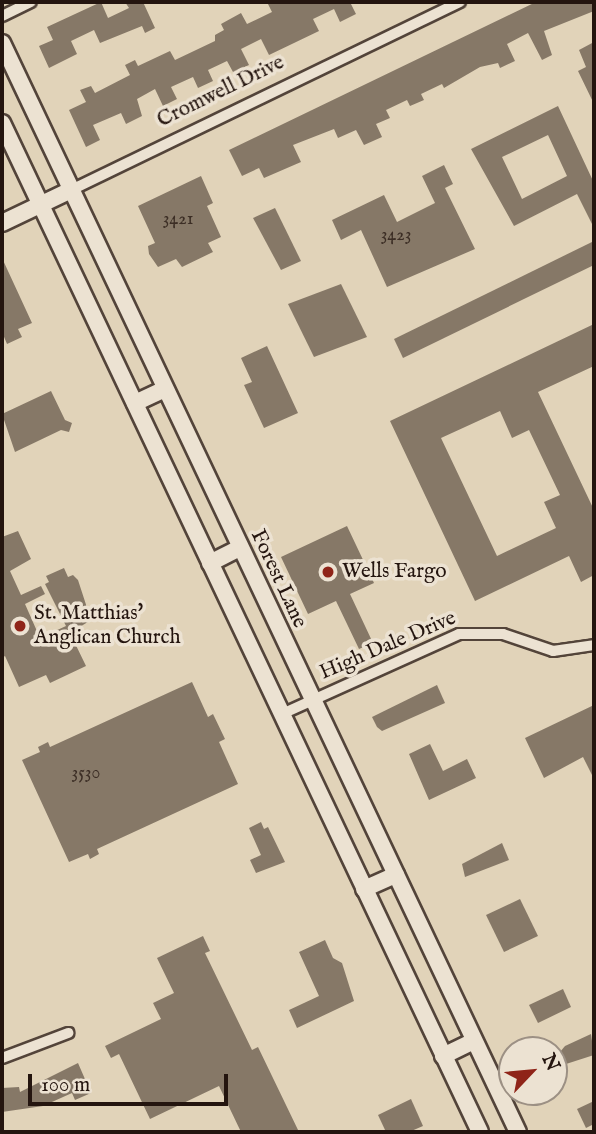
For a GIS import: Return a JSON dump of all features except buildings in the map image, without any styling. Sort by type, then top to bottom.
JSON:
[{"type":"main road","name":"Forest Lane","points":[[2,43],[518,1132]]},
{"type":"main road","points":[[2,123],[480,1132]]},
{"type":"main road","name":"Cromwell Drive","points":[[2,223],[71,190]]},
{"type":"main road","points":[[135,402],[165,388]]},
{"type":"main road","points":[[210,563],[240,548]]},
{"type":"main road","points":[[364,889],[396,874]]},
{"type":"main road","points":[[443,1056],[474,1041]]},
{"type":"street","points":[[2,16],[31,2]]},
{"type":"street","name":"Cromwell Drive","points":[[71,190],[460,2]]},
{"type":"street","name":"High Dale Drive","points":[[282,714],[459,634],[503,634],[553,651],[594,645]]},
{"type":"street","points":[[2,1058],[68,1033]]},
{"type":"place","name":"Wells Fargo","points":[[328,572]]},
{"type":"place","name":"St. Matthias' Anglican Church","points":[[20,626]]}]
